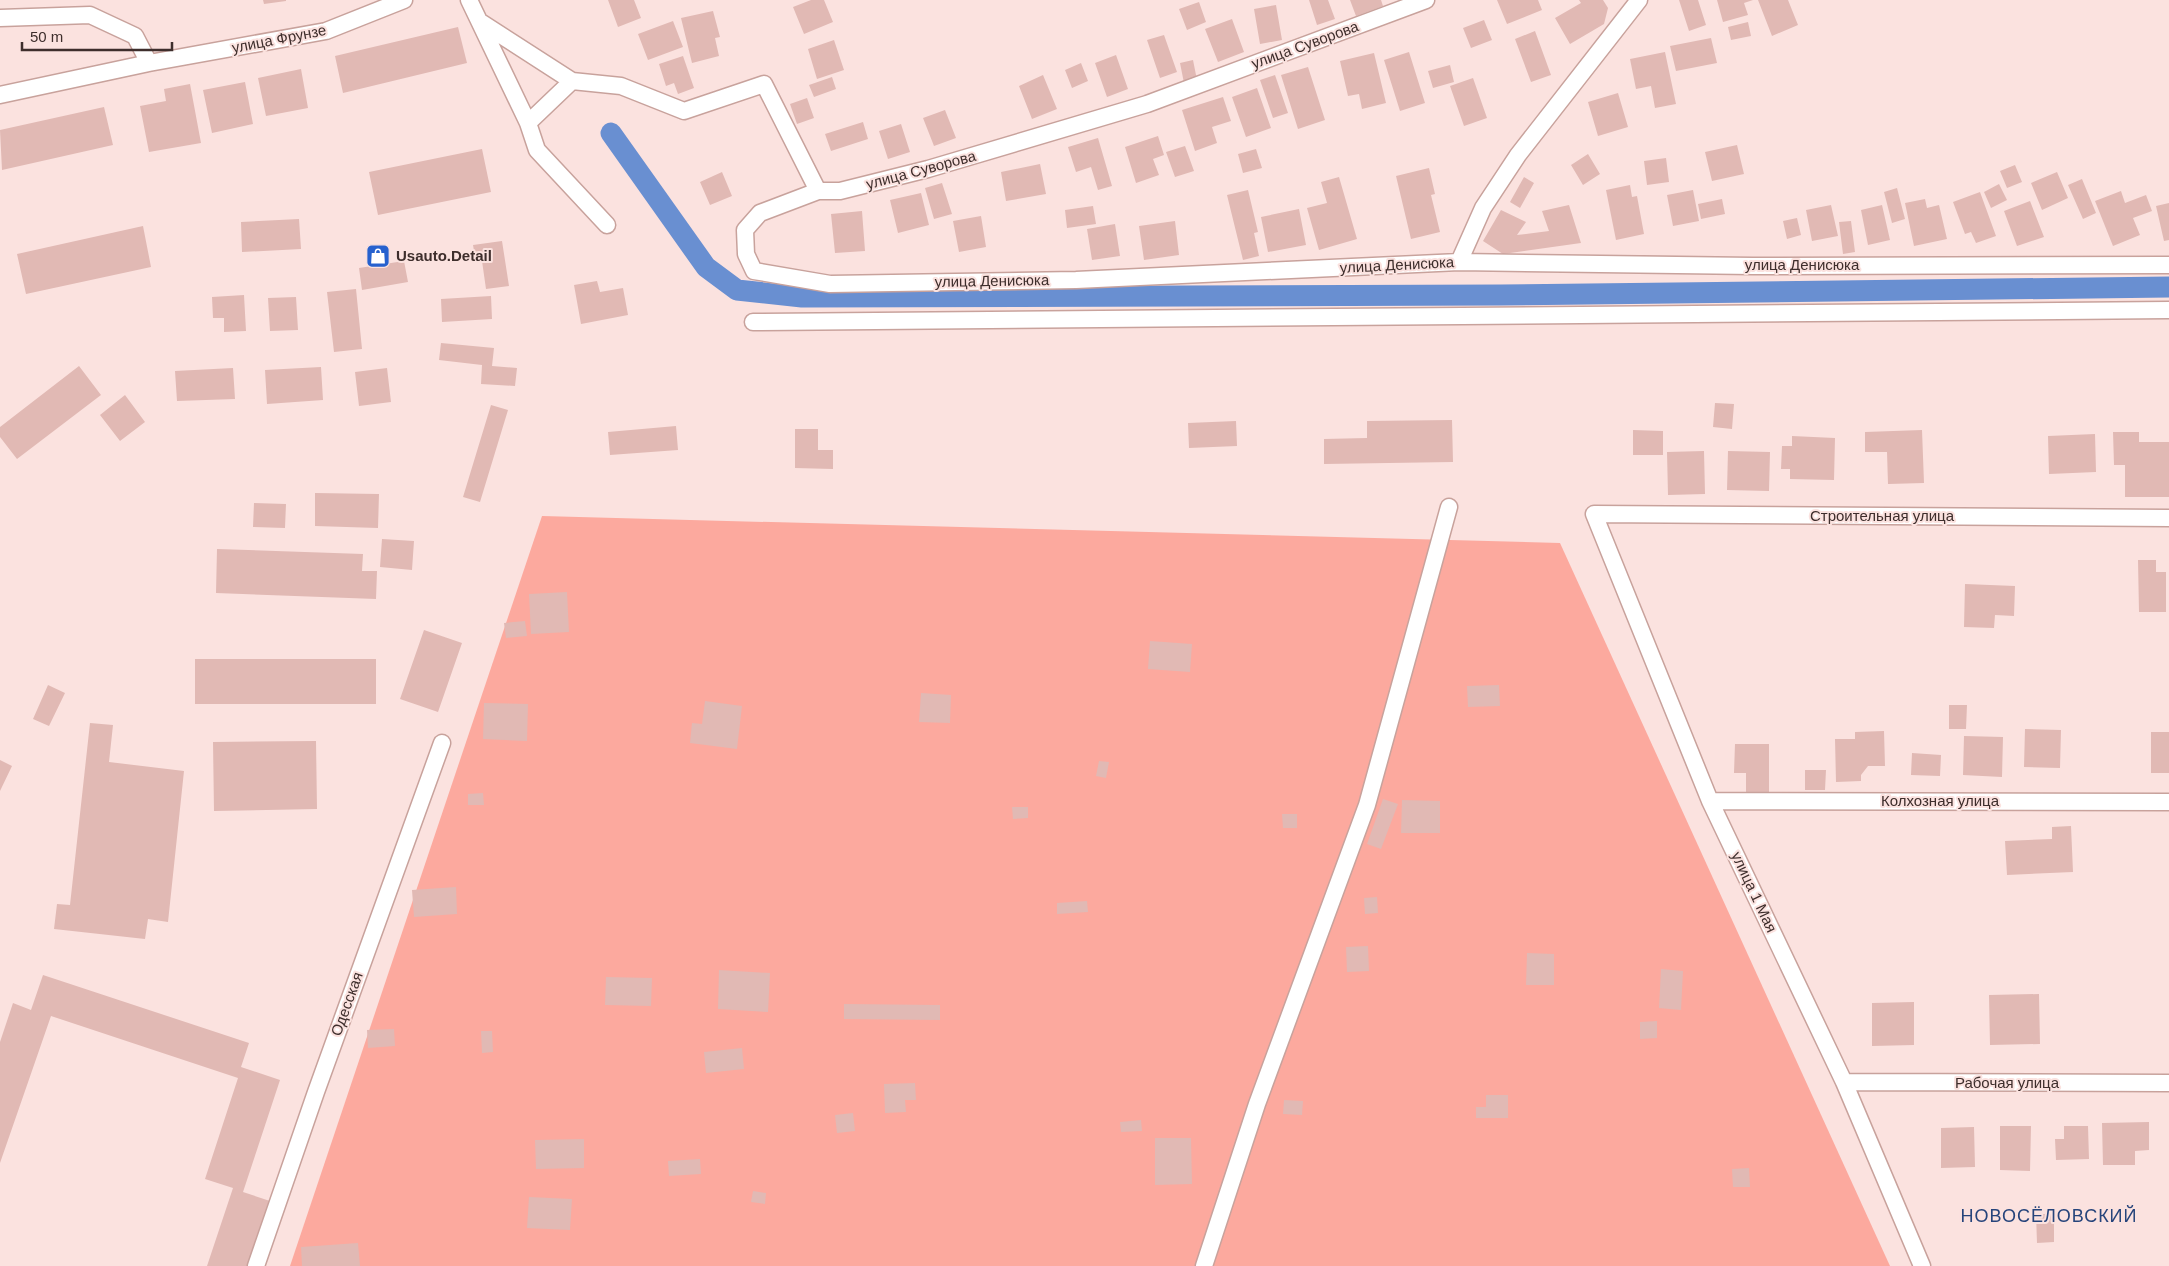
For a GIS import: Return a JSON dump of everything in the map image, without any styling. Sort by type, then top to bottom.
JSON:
[{"type":"street","name":"улица Фрунзе","points":[[0,95],[149,63],[326,31],[404,0]]},
{"type":"street","points":[[469,0],[482,23],[528,123],[537,150],[607,225]]},
{"type":"street","name":"улица Суворова","points":[[818,191],[840,191],[928,169],[1147,104],[1426,0]]},
{"type":"street","points":[[1459,262],[1483,208],[1518,155],[1639,0]]},
{"type":"street","points":[[0,18],[90,15],[135,36],[149,63]]},
{"type":"street","points":[[482,23],[572,81],[622,86],[684,111],[764,84],[818,191]]},
{"type":"street","points":[[528,123],[572,81]]},
{"type":"street","name":"улица Денисюка","points":[[818,191],[760,213],[745,230],[746,254],[754,271],[830,284],[1076,280],[1459,262],[1753,266],[2169,265]]},
{"type":"street","points":[[753,322],[2169,310]]},
{"type":"street","points":[[1204,1266],[1257,1104],[1367,805],[1449,507]]},
{"type":"street","name":"Строительная улица","points":[[1594,514],[2169,518]]},
{"type":"street","name":"улица 1 Мая","points":[[1594,514],[1710,801],[1844,1082],[1922,1266]]},
{"type":"street","name":"Одесская","points":[[256,1266],[316,1092],[442,743]]},
{"type":"street","name":"Колхозная улица","points":[[1710,801],[2169,802]]},
{"type":"street","name":"Рабочая улица","points":[[1844,1082],[2169,1083]]},
{"type":"shaded area","points":[[542,516],[1560,543],[1890,1266],[290,1266]]},
{"type":"building","points":[[263,0],[286,0],[286,1],[264,4]]},
{"type":"building","points":[[608,0],[634,0],[641,18],[618,27]]},
{"type":"building","points":[[811,0],[824,0],[833,22],[804,34],[793,7]]},
{"type":"building","points":[[1309,0],[1328,0],[1335,19],[1317,25]]},
{"type":"building","points":[[1350,0],[1381,0],[1383,6],[1356,16]]},
{"type":"building","points":[[1497,0],[1538,0],[1542,10],[1507,24]]},
{"type":"building","points":[[1579,0],[1603,0],[1608,8],[1604,24],[1570,44],[1555,18],[1581,3]]},
{"type":"building","points":[[1679,0],[1698,0],[1706,25],[1689,31]]},
{"type":"building","points":[[1717,0],[1753,0],[1744,3],[1748,15],[1723,22]]},
{"type":"building","points":[[1758,0],[1788,0],[1798,25],[1772,36]]},
{"type":"building","points":[[1199,2],[1206,22],[1187,30],[1179,9]]},
{"type":"building","points":[[1276,5],[1282,40],[1260,44],[1254,9]]},
{"type":"building","points":[[713,11],[720,37],[715,38],[719,56],[692,63],[681,18]]},
{"type":"building","points":[[1232,19],[1244,52],[1218,62],[1205,29]]},
{"type":"building","points":[[1484,20],[1492,40],[1471,48],[1463,28]]},
{"type":"building","points":[[673,21],[683,47],[648,60],[638,34]]},
{"type":"building","points":[[1748,22],[1751,36],[1731,40],[1728,27]]},
{"type":"building","points":[[458,27],[467,63],[343,93],[335,56]]},
{"type":"building","points":[[1535,31],[1551,75],[1531,82],[1515,39]]},
{"type":"building","points":[[1164,35],[1177,72],[1160,78],[1147,40]]},
{"type":"building","points":[[1711,38],[1717,63],[1676,71],[1670,46]]},
{"type":"building","points":[[834,40],[844,70],[817,79],[808,49]]},
{"type":"building","points":[[1409,52],[1425,103],[1400,111],[1384,60]]},
{"type":"building","points":[[1665,52],[1676,104],[1655,108],[1651,86],[1636,89],[1630,59]]},
{"type":"building","points":[[1374,53],[1386,103],[1362,109],[1359,94],[1348,96],[1340,61]]},
{"type":"building","points":[[1116,55],[1128,89],[1107,97],[1095,63]]},
{"type":"building","points":[[683,56],[694,88],[678,94],[674,83],[666,86],[659,64]]},
{"type":"building","points":[[1193,60],[1197,80],[1184,83],[1180,63]]},
{"type":"building","points":[[1081,63],[1088,81],[1072,88],[1065,70]]},
{"type":"building","points":[[1450,65],[1454,82],[1433,88],[1428,71]]},
{"type":"building","points":[[1308,67],[1325,120],[1298,129],[1281,75]]},
{"type":"building","points":[[301,69],[308,108],[266,116],[258,78]]},
{"type":"building","points":[[1043,75],[1057,109],[1032,119],[1019,86]]},
{"type":"building","points":[[1275,75],[1288,113],[1273,118],[1260,80]]},
{"type":"building","points":[[832,77],[836,89],[814,97],[809,85]]},
{"type":"building","points":[[1473,78],[1487,118],[1464,126],[1450,86]]},
{"type":"building","points":[[245,82],[253,124],[212,133],[203,90]]},
{"type":"building","points":[[190,84],[201,143],[149,152],[140,106],[166,101],[164,89]]},
{"type":"building","points":[[1257,88],[1271,128],[1246,137],[1232,97]]},
{"type":"building","points":[[1618,93],[1628,127],[1598,136],[1588,102]]},
{"type":"building","points":[[1223,97],[1231,121],[1212,127],[1217,143],[1195,151],[1182,110]]},
{"type":"building","points":[[807,98],[814,118],[797,124],[790,104]]},
{"type":"building","points":[[104,107],[113,145],[2,170],[0,130]]},
{"type":"building","points":[[945,110],[956,138],[934,146],[923,118]]},
{"type":"building","points":[[863,122],[868,139],[831,151],[825,134]]},
{"type":"building","points":[[901,124],[910,152],[888,159],[879,131]]},
{"type":"building","points":[[1158,136],[1164,155],[1153,159],[1159,175],[1136,183],[1125,147]]},
{"type":"building","points":[[1098,138],[1112,186],[1098,190],[1091,167],[1076,172],[1068,147]]},
{"type":"building","points":[[1737,145],[1744,174],[1712,181],[1705,152]]},
{"type":"building","points":[[1185,146],[1194,171],[1175,177],[1166,152]]},
{"type":"building","points":[[482,149],[491,192],[378,215],[369,172]]},
{"type":"building","points":[[1256,149],[1262,168],[1243,173],[1238,154]]},
{"type":"building","points":[[1588,154],[1600,174],[1583,185],[1571,165]]},
{"type":"building","points":[[1666,158],[1669,182],[1647,185],[1644,161]]},
{"type":"building","points":[[1040,164],[1046,194],[1006,201],[1001,172]]},
{"type":"building","points":[[2015,165],[2022,182],[2007,188],[2000,171]]},
{"type":"building","points":[[1429,168],[1435,194],[1431,195],[1440,232],[1411,239],[1396,176]]},
{"type":"building","points":[[722,172],[732,196],[710,205],[700,182]]},
{"type":"building","points":[[2057,172],[2068,198],[2042,210],[2031,183]]},
{"type":"building","points":[[1339,177],[1357,239],[1319,250],[1307,208],[1327,203],[1321,182]]},
{"type":"building","points":[[1524,177],[1534,183],[1520,208],[1510,202]]},
{"type":"building","points":[[2082,179],[2096,213],[2083,219],[2068,185]]},
{"type":"building","points":[[942,183],[952,214],[934,219],[925,188]]},
{"type":"building","points":[[1999,184],[2007,200],[1991,208],[1984,192]]},
{"type":"building","points":[[1630,185],[1632,197],[1637,196],[1644,234],[1616,240],[1606,190]]},
{"type":"building","points":[[1897,188],[1905,219],[1892,223],[1884,192]]},
{"type":"building","points":[[1248,190],[1258,232],[1254,233],[1259,256],[1243,260],[1227,195]]},
{"type":"building","points":[[1693,190],[1699,221],[1673,226],[1667,195]]},
{"type":"building","points":[[2121,191],[2125,203],[2146,195],[2152,211],[2133,218],[2140,235],[2113,246],[2095,201]]},
{"type":"building","points":[[1980,192],[1996,236],[1976,243],[1971,232],[1965,234],[1953,202]]},
{"type":"building","points":[[921,193],[929,225],[898,233],[890,200]]},
{"type":"building","points":[[1722,199],[1725,214],[1701,219],[1698,204]]},
{"type":"building","points":[[1925,199],[1927,208],[1939,205],[1947,239],[1914,246],[1905,203]]},
{"type":"building","points":[[2030,201],[2044,237],[2017,246],[2004,211]]},
{"type":"building","points":[[2169,203],[2169,240],[2164,241],[2156,206]]},
{"type":"building","points":[[1569,205],[1581,243],[1503,254],[1483,241],[1501,210],[1526,222],[1517,235],[1549,231],[1542,211]]},
{"type":"building","points":[[1831,205],[1838,236],[1812,241],[1806,210]]},
{"type":"building","points":[[1882,205],[1890,240],[1868,245],[1861,210]]},
{"type":"building","points":[[1093,206],[1096,224],[1067,228],[1065,210]]},
{"type":"building","points":[[1299,209],[1306,245],[1268,252],[1261,217]]},
{"type":"building","points":[[862,211],[865,251],[835,253],[831,214]]},
{"type":"building","points":[[981,216],[986,247],[959,252],[953,221]]},
{"type":"building","points":[[1797,218],[1801,235],[1787,239],[1783,221]]},
{"type":"building","points":[[299,219],[301,249],[242,252],[241,222]]},
{"type":"building","points":[[1175,221],[1179,255],[1144,260],[1139,226]]},
{"type":"building","points":[[1851,221],[1855,252],[1843,254],[1839,222]]},
{"type":"building","points":[[1115,224],[1120,256],[1092,260],[1087,229]]},
{"type":"building","points":[[143,226],[151,267],[26,294],[17,254]]},
{"type":"building","points":[[502,241],[509,286],[486,289],[482,261],[476,262],[473,245]]},
{"type":"building","points":[[404,261],[408,282],[362,290],[359,268]]},
{"type":"building","points":[[597,281],[600,292],[623,288],[628,315],[581,324],[574,285]]},
{"type":"building","points":[[356,289],[362,349],[334,352],[327,292]]},
{"type":"building","points":[[244,295],[246,331],[224,332],[224,318],[213,318],[212,297]]},
{"type":"building","points":[[491,296],[492,319],[442,322],[441,299]]},
{"type":"building","points":[[296,297],[298,330],[270,331],[268,298]]},
{"type":"building","points":[[441,343],[494,348],[492,366],[517,368],[515,386],[481,384],[482,365],[439,360]]},
{"type":"building","points":[[79,366],[101,395],[17,459],[0,437],[0,427]]},
{"type":"building","points":[[321,367],[323,400],[267,404],[265,370]]},
{"type":"building","points":[[233,368],[235,399],[177,401],[175,371]]},
{"type":"building","points":[[387,368],[391,402],[359,406],[355,372]]},
{"type":"building","points":[[125,395],[145,422],[120,441],[100,415]]},
{"type":"building","points":[[1715,403],[1734,404],[1732,429],[1713,427]]},
{"type":"building","points":[[491,405],[508,410],[480,502],[463,497]]},
{"type":"building","points":[[1452,420],[1453,462],[1324,464],[1324,439],[1367,438],[1367,421]]},
{"type":"building","points":[[1236,421],[1237,446],[1189,448],[1188,423]]},
{"type":"building","points":[[676,426],[678,450],[610,455],[608,432]]},
{"type":"building","points":[[795,429],[818,429],[818,450],[833,450],[833,469],[795,468]]},
{"type":"building","points":[[1633,430],[1663,431],[1663,455],[1633,455]]},
{"type":"building","points":[[1922,430],[1924,483],[1888,484],[1887,452],[1865,452],[1865,432]]},
{"type":"building","points":[[2113,432],[2139,432],[2139,442],[2169,442],[2169,497],[2125,497],[2125,465],[2114,465]]},
{"type":"building","points":[[2095,434],[2096,472],[2049,474],[2048,436]]},
{"type":"building","points":[[1792,436],[1835,438],[1834,480],[1790,479],[1790,469],[1781,469],[1782,446],[1792,446]]},
{"type":"building","points":[[1704,451],[1705,494],[1668,495],[1667,452]]},
{"type":"building","points":[[1728,451],[1770,452],[1769,491],[1727,490]]},
{"type":"building","points":[[315,493],[379,494],[378,528],[315,526]]},
{"type":"building","points":[[254,503],[286,504],[285,528],[253,527]]},
{"type":"building","points":[[382,539],[414,541],[412,570],[380,567]]},
{"type":"building","points":[[217,549],[363,554],[362,571],[377,571],[376,599],[216,593]]},
{"type":"building","points":[[2138,560],[2156,560],[2156,572],[2166,572],[2166,612],[2139,612]]},
{"type":"building","points":[[1965,584],[2015,586],[2014,616],[1995,615],[1994,628],[1964,627]]},
{"type":"building","points":[[567,592],[569,632],[531,634],[529,594]]},
{"type":"building","points":[[525,621],[527,636],[506,638],[504,623]]},
{"type":"building","points":[[424,630],[462,643],[438,712],[400,699]]},
{"type":"building","points":[[1150,641],[1192,644],[1190,672],[1148,669]]},
{"type":"building","points":[[195,659],[376,659],[376,704],[195,704]]},
{"type":"building","points":[[48,685],[65,693],[49,726],[33,719]]},
{"type":"building","points":[[1499,685],[1500,706],[1468,707],[1467,686]]},
{"type":"building","points":[[921,693],[951,695],[950,723],[919,722]]},
{"type":"building","points":[[705,701],[742,706],[737,749],[690,743],[692,723],[702,724]]},
{"type":"building","points":[[484,703],[528,704],[527,741],[483,739]]},
{"type":"building","points":[[1949,705],[1967,705],[1966,729],[1949,729]]},
{"type":"building","points":[[90,723],[113,725],[109,762],[184,771],[168,922],[148,919],[145,939],[54,929],[57,904],[70,905]]},
{"type":"building","points":[[2025,729],[2061,730],[2060,768],[2024,767]]},
{"type":"building","points":[[1884,731],[1885,766],[1868,766],[1861,775],[1861,781],[1836,782],[1835,739],[1855,739],[1855,732]]},
{"type":"building","points":[[2151,732],[2169,732],[2169,773],[2151,773]]},
{"type":"building","points":[[1964,736],[2003,737],[2002,777],[1963,775]]},
{"type":"building","points":[[316,741],[317,809],[214,811],[213,742]]},
{"type":"building","points":[[1735,744],[1769,744],[1769,796],[1746,795],[1746,773],[1734,773]]},
{"type":"building","points":[[1912,753],[1941,755],[1940,776],[1911,775]]},
{"type":"building","points":[[0,760],[12,766],[0,791]]},
{"type":"building","points":[[1099,761],[1109,762],[1106,778],[1096,776]]},
{"type":"building","points":[[1805,770],[1826,770],[1825,790],[1805,790]]},
{"type":"building","points":[[483,793],[484,805],[468,805],[468,794]]},
{"type":"building","points":[[1383,799],[1398,804],[1381,849],[1367,844]]},
{"type":"building","points":[[1402,800],[1440,801],[1440,833],[1401,833]]},
{"type":"building","points":[[1012,807],[1028,807],[1028,818],[1013,819]]},
{"type":"building","points":[[1282,814],[1297,814],[1297,828],[1283,828]]},
{"type":"building","points":[[2071,826],[2073,872],[2007,875],[2005,841],[2052,839],[2052,827]]},
{"type":"building","points":[[456,887],[457,914],[414,917],[412,890]]},
{"type":"building","points":[[1377,897],[1378,913],[1365,914],[1364,898]]},
{"type":"building","points":[[1087,901],[1088,912],[1057,914],[1057,903]]},
{"type":"building","points":[[1368,946],[1369,971],[1347,972],[1346,947]]},
{"type":"building","points":[[1527,953],[1554,954],[1554,985],[1526,985]]},
{"type":"building","points":[[1661,969],[1683,971],[1681,1010],[1659,1008]]},
{"type":"building","points":[[719,970],[770,973],[768,1012],[718,1009]]},
{"type":"building","points":[[43,975],[249,1043],[241,1067],[280,1080],[243,1192],[270,1201],[248,1266],[207,1266],[233,1188],[205,1179],[238,1078],[51,1016],[0,1163],[0,1042],[13,1003],[31,1010]]},
{"type":"building","points":[[606,977],[652,978],[651,1006],[605,1005]]},
{"type":"building","points":[[2039,994],[2040,1044],[1990,1045],[1989,995]]},
{"type":"building","points":[[1914,1002],[1914,1045],[1872,1046],[1872,1003]]},
{"type":"building","points":[[844,1004],[940,1005],[940,1020],[844,1019]]},
{"type":"building","points":[[1657,1021],[1657,1038],[1640,1039],[1640,1022]]},
{"type":"building","points":[[394,1029],[395,1046],[368,1048],[367,1030]]},
{"type":"building","points":[[481,1031],[492,1031],[493,1052],[482,1053]]},
{"type":"building","points":[[742,1048],[744,1069],[706,1073],[704,1052]]},
{"type":"building","points":[[915,1083],[916,1100],[905,1100],[906,1112],[885,1113],[884,1084]]},
{"type":"building","points":[[1486,1095],[1508,1095],[1508,1118],[1476,1118],[1476,1107],[1486,1107]]},
{"type":"building","points":[[1284,1100],[1303,1101],[1302,1115],[1283,1114]]},
{"type":"building","points":[[853,1113],[855,1131],[837,1133],[835,1115]]},
{"type":"building","points":[[1141,1120],[1142,1131],[1121,1132],[1120,1122]]},
{"type":"building","points":[[2149,1122],[2149,1150],[2135,1151],[2135,1165],[2103,1165],[2102,1123]]},
{"type":"building","points":[[2000,1126],[2031,1126],[2030,1171],[2000,1170]]},
{"type":"building","points":[[2064,1126],[2088,1126],[2089,1159],[2056,1160],[2055,1139],[2064,1139]]},
{"type":"building","points":[[1974,1127],[1975,1167],[1941,1168],[1941,1128]]},
{"type":"building","points":[[1155,1138],[1191,1138],[1192,1184],[1155,1185]]},
{"type":"building","points":[[584,1139],[584,1168],[536,1169],[535,1140]]},
{"type":"building","points":[[700,1159],[701,1174],[669,1176],[668,1161]]},
{"type":"building","points":[[1749,1168],[1750,1187],[1733,1187],[1732,1169]]},
{"type":"building","points":[[753,1191],[766,1193],[765,1204],[751,1202]]},
{"type":"building","points":[[529,1197],[572,1199],[570,1230],[527,1228]]},
{"type":"building","points":[[2036,1214],[2054,1214],[2054,1242],[2037,1243]]},
{"type":"building","points":[[358,1243],[360,1266],[302,1266],[301,1247]]},
{"type":"waterway","points":[[611,133],[706,267],[737,290],[802,297],[1501,295],[2169,287]]},
{"type":"place","name":"Usauto.Detail","points":[[378,256]]},
{"type":"district","name":"НОВОСЁЛОВСКИЙ","points":[[2049,1216]]}]
